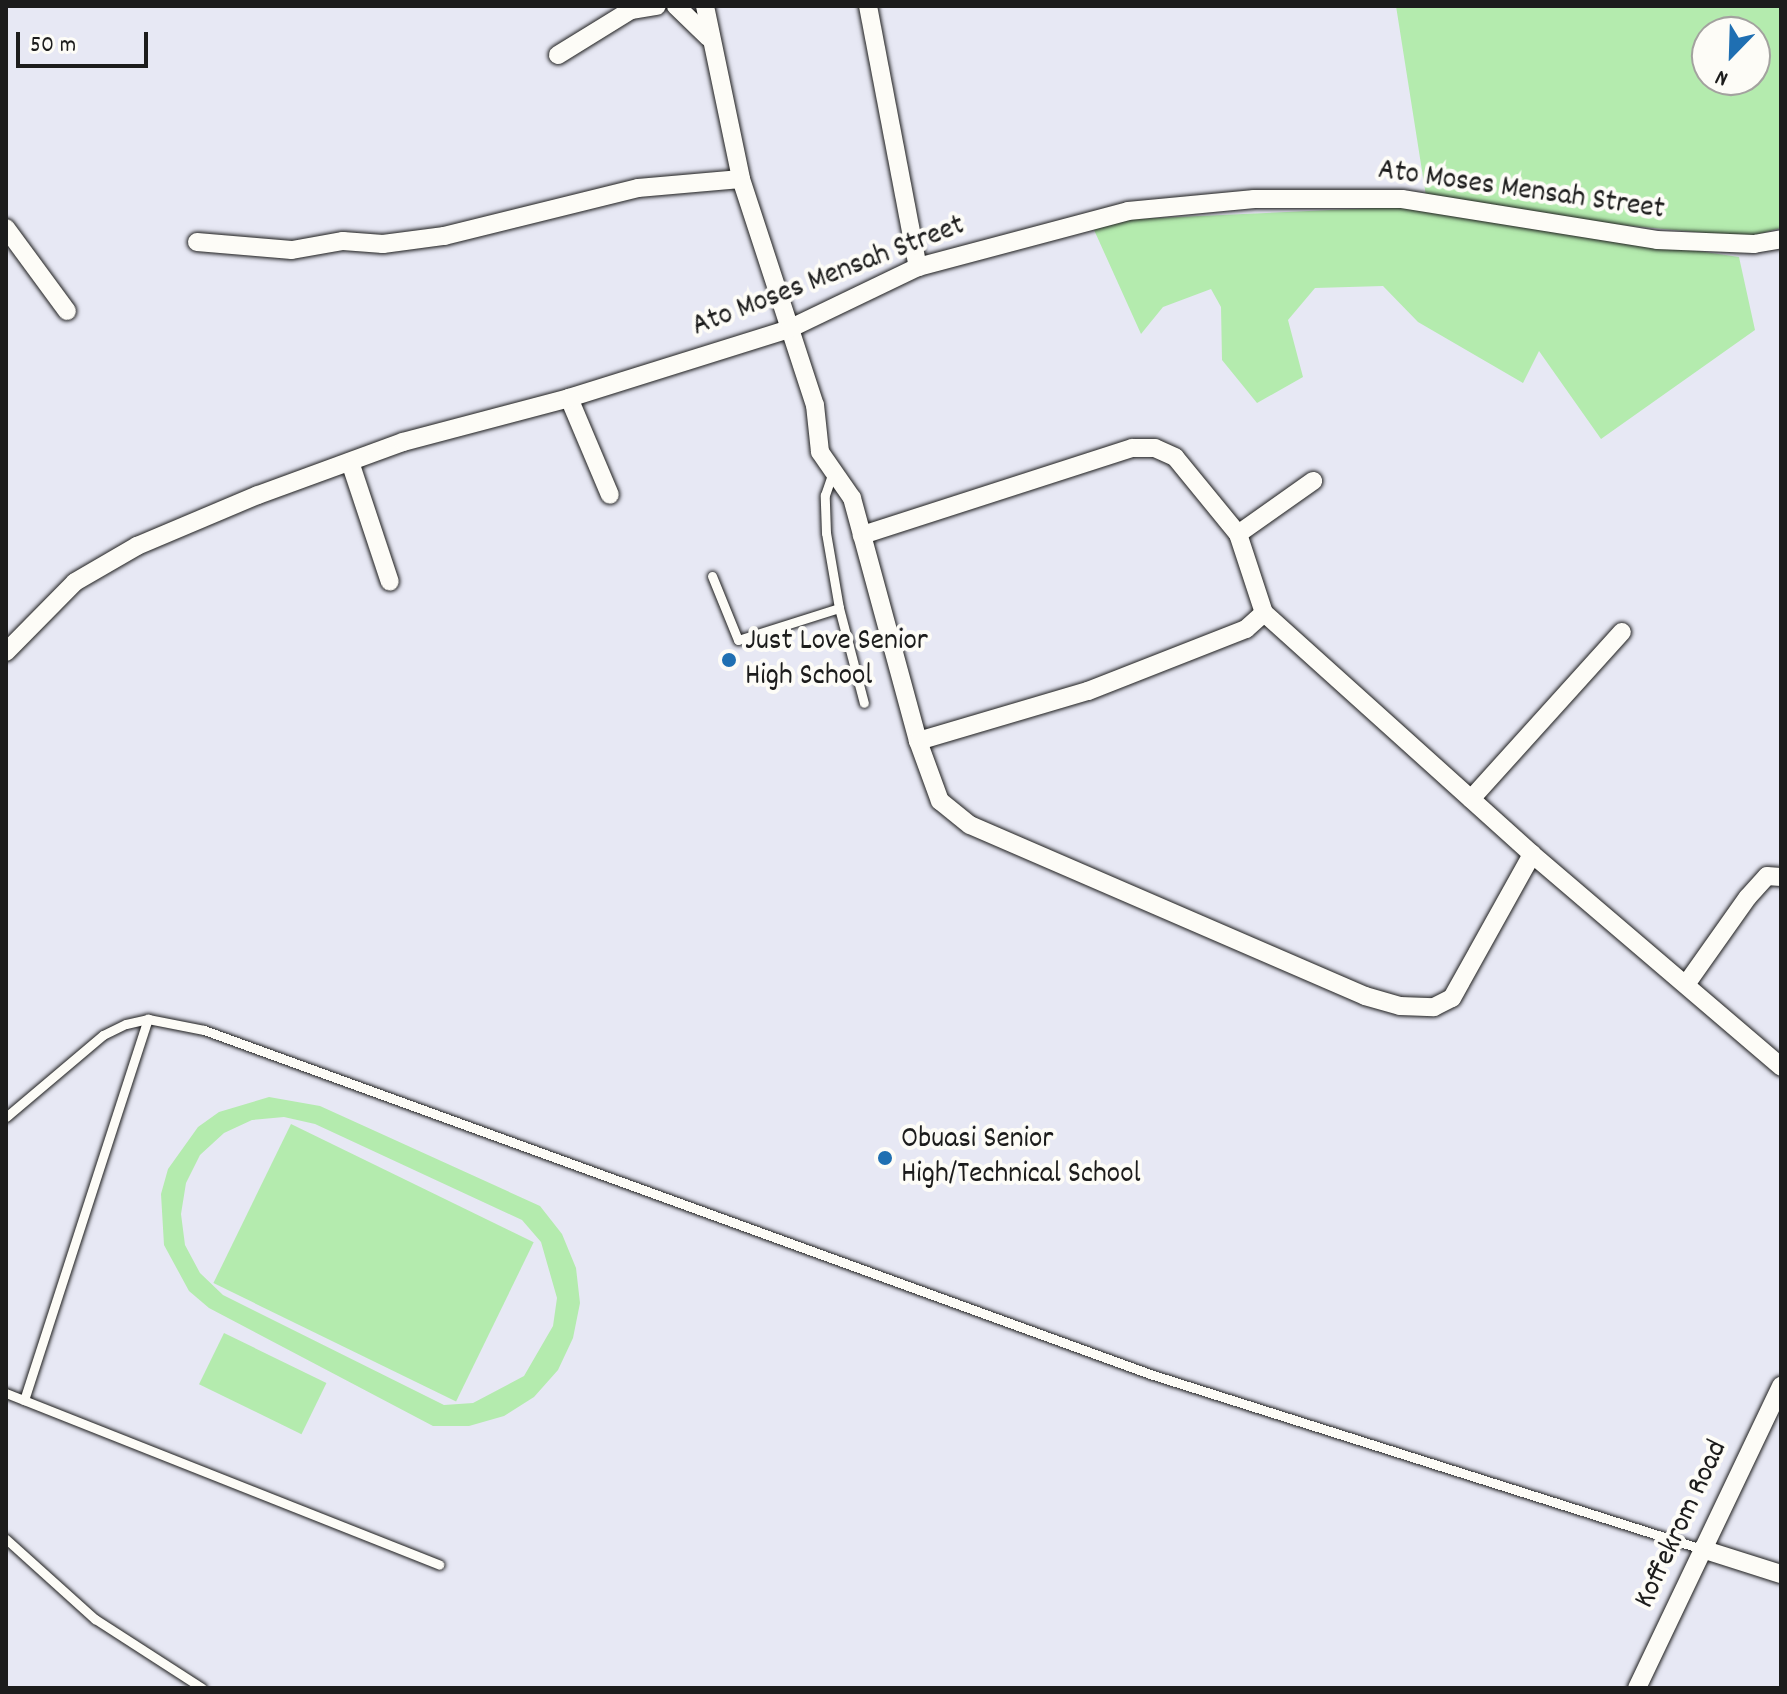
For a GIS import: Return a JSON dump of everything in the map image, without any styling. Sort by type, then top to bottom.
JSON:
[{"type":"street","points":[[558,55],[631,10],[657,6]]},
{"type":"street","points":[[676,6],[708,37]]},
{"type":"street","points":[[705,6],[708,37],[741,179],[815,405],[820,452],[832,475],[852,498],[918,741],[940,801],[970,825],[1264,956],[1400,1006],[1434,1007],[1452,998],[1532,854]]},
{"type":"street","points":[[868,6],[918,267]]},
{"type":"street","points":[[197,242],[292,250],[343,241],[383,244],[444,236],[638,188],[687,180],[741,179]]},
{"type":"street","name":"Ato Moses Mensah Street","points":[[6,652],[75,582],[137,546],[350,462],[403,442],[569,398],[789,329],[918,267],[1128,211],[1254,199],[1402,199],[1657,240],[1754,244],[1781,239]]},
{"type":"street","points":[[6,228],[67,311]]},
{"type":"street","points":[[569,398],[610,495]]},
{"type":"street","points":[[862,535],[1132,448],[1155,448],[1175,457],[1238,534],[1264,613],[1532,854],[1687,983],[1781,1067]]},
{"type":"street","points":[[350,462],[390,582]]},
{"type":"street","points":[[1238,534],[1313,481]]},
{"type":"street","points":[[918,741],[1088,691],[1246,629],[1264,613]]},
{"type":"street","points":[[1471,799],[1622,632]]},
{"type":"street","points":[[1687,983],[1767,876],[1781,877]]},
{"type":"street","name":"Koffekrom Road","points":[[1637,1688],[1781,1386]]},
{"type":"street","points":[[1702,1549],[1781,1574]]},
{"type":"lane","points":[[832,475],[825,495],[826,533],[839,608],[864,703]]},
{"type":"lane","points":[[712,576],[738,640],[839,608]]},
{"type":"lane","points":[[6,1117],[103,1035],[148,1019],[204,1030],[430,1108],[1150,1374],[1702,1549]]},
{"type":"lane","points":[[24,1400],[148,1019]]},
{"type":"lane","points":[[6,1393],[439,1564]]},
{"type":"lane","points":[[6,1539],[95,1619],[202,1688]]},
{"type":"green space","points":[[1396,6],[1781,6],[1781,228],[1748,237],[1611,224],[1426,196]]},
{"type":"green space","points":[[1397,207],[1739,257],[1755,330],[1601,439],[1539,351],[1523,383],[1418,322],[1383,286],[1315,288],[1288,320],[1303,377],[1257,403],[1222,360],[1221,307],[1211,289],[1163,307],[1141,334],[1090,221]]},
{"type":"green space","points":[[269,1097],[320,1106],[540,1206],[562,1234],[576,1268],[580,1303],[573,1338],[558,1370],[534,1397],[504,1416],[469,1426],[433,1426],[209,1308],[189,1291],[164,1245],[161,1194],[168,1169],[198,1127],[219,1112]],"holes":[[[284,1117],[315,1124],[522,1220],[541,1242],[557,1298],[553,1326],[524,1376],[473,1403],[444,1405],[223,1295],[200,1273],[185,1245],[181,1214],[186,1183],[200,1155],[224,1133],[252,1120]]]},
{"type":"green space","points":[[291,1124],[534,1242],[456,1401],[213,1283]]},
{"type":"green space","points":[[224,1333],[326,1383],[301,1434],[199,1384]]},
{"type":"place","name":"Just Love Senior High School","points":[[729,660]]},
{"type":"place","name":"Obuasi Senior High/Technical School","points":[[885,1158]]}]
